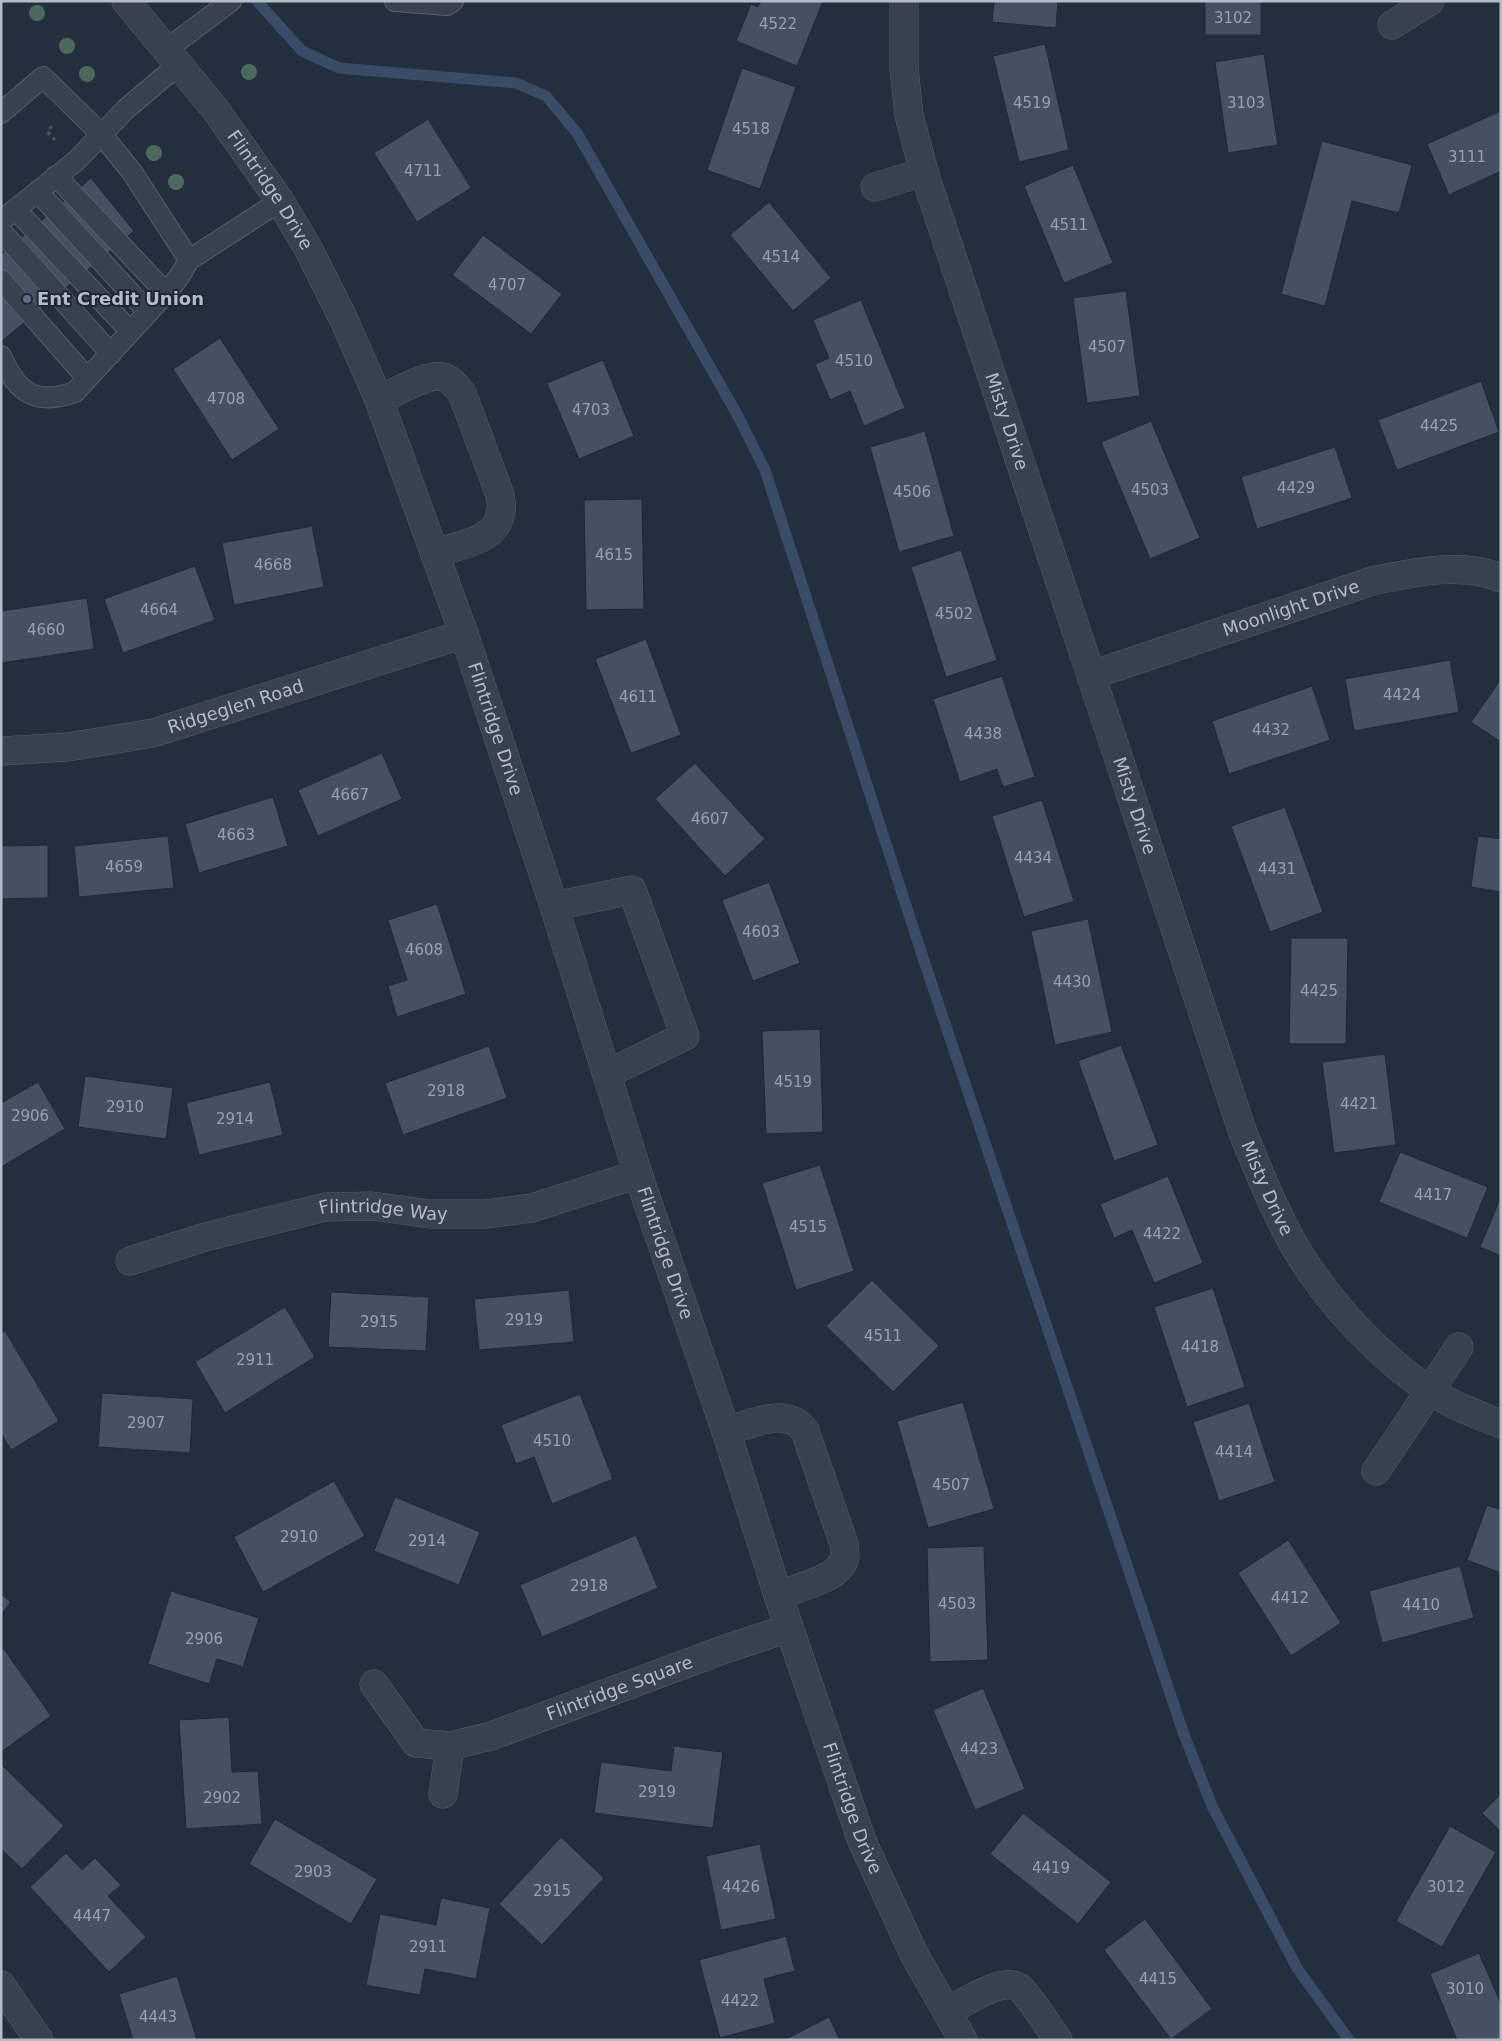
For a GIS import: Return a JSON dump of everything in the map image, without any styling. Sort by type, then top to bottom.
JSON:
[{"type":"street","name":"Flintridge Drive","points":[[126,1],[215,109],[280,201],[309,250],[379,400],[464,634],[554,906],[638,1174],[862,1842],[914,1954],[963,2040]]},
{"type":"street","name":"Misty Drive","points":[[904,1],[904,69],[909,115],[924,172],[1243,1133],[1270,1196],[1305,1263],[1343,1312],[1382,1354],[1429,1390],[1464,1409],[1501,1424]]},
{"type":"street","points":[[1392,25],[1430,1]]},
{"type":"street","points":[[875,187],[924,172]]},
{"type":"street","points":[[379,400],[431,377],[444,377],[454,384],[462,393],[500,495],[502,511],[497,523],[486,536],[435,553]]},
{"type":"street","name":"Moonlight Drive","points":[[1092,675],[1372,581],[1414,572],[1453,569],[1499,569]]},
{"type":"street","name":"Ridgeglen Road","points":[[1,751],[68,747],[153,733],[464,634]]},
{"type":"street","points":[[554,906],[632,890],[685,1036],[607,1074]]},
{"type":"street","name":"Flintridge Way","points":[[130,1261],[205,1237],[325,1207],[372,1206],[430,1214],[486,1214],[532,1208],[638,1174]]},
{"type":"street","points":[[1376,1471],[1459,1347]]},
{"type":"street","points":[[726,1432],[776,1417],[800,1423],[805,1430],[844,1544],[845,1557],[839,1568],[830,1577],[778,1595]]},
{"type":"street","name":"Flintridge Square","points":[[374,1684],[416,1743],[450,1746],[491,1736],[728,1648],[789,1628]]},
{"type":"street","points":[[443,1794],[450,1746]]},
{"type":"street","points":[[1,1984],[39,2040]]},
{"type":"street","points":[[947,2012],[992,1988],[1009,1984],[1020,1988],[1058,2040]]},
{"type":"lane","points":[[130,331],[9,216],[76,161],[173,57],[230,1]]},
{"type":"lane","points":[[395,1],[447,5],[453,1]]},
{"type":"lane","points":[[1,113],[43,77],[101,134],[132,172],[189,260]]},
{"type":"lane","points":[[56,176],[166,293]]},
{"type":"lane","points":[[38,192],[148,312]]},
{"type":"lane","points":[[1,356],[16,383],[26,393],[43,398],[60,397],[75,392],[166,293],[179,277],[189,260],[280,201]]},
{"type":"lane","points":[[1,231],[110,354]]},
{"type":"lane","points":[[1,280],[87,378]]},
{"type":"building","points":[[761,1],[823,1],[797,66],[736,41],[751,4],[758,7]]},
{"type":"building","points":[[994,1],[1058,1],[1056,28],[992,22]]},
{"type":"building","points":[[1205,1],[1261,1],[1261,35],[1205,35]]},
{"type":"building","points":[[1045,44],[1069,150],[1019,162],[993,56]]},
{"type":"building","points":[[1264,54],[1278,145],[1228,153],[1215,62]]},
{"type":"building","points":[[742,68],[796,87],[760,189],[707,170]]},
{"type":"building","points":[[1501,111],[1501,171],[1449,195],[1427,144]]},
{"type":"building","points":[[428,119],[471,188],[417,222],[374,153]]},
{"type":"building","points":[[1322,141],[1412,165],[1399,213],[1352,201],[1325,306],[1281,294]]},
{"type":"building","points":[[1073,165],[1113,263],[1064,283],[1024,186]]},
{"type":"building","name":"Ent Credit Union","points":[[91,178],[134,231],[1,342],[1,255]]},
{"type":"building","points":[[769,202],[831,278],[793,311],[730,235]]},
{"type":"building","points":[[483,235],[562,294],[531,334],[452,275]]},
{"type":"building","points":[[1126,291],[1140,396],[1087,403],[1073,298]]},
{"type":"building","points":[[861,300],[905,408],[864,426],[850,391],[830,400],[815,364],[829,358],[813,320]]},
{"type":"building","points":[[220,338],[279,429],[232,460],[173,369]]},
{"type":"building","points":[[603,360],[634,436],[579,459],[547,383]]},
{"type":"building","points":[[1481,381],[1499,432],[1397,470],[1378,420]]},
{"type":"building","points":[[1151,421],[1200,538],[1150,559],[1101,442]]},
{"type":"building","points":[[925,431],[954,536],[899,552],[870,447]]},
{"type":"building","points":[[1335,447],[1352,498],[1257,529],[1241,477]]},
{"type":"building","points":[[642,499],[644,609],[586,610],[584,500]]},
{"type":"building","points":[[312,526],[324,587],[234,605],[222,543]]},
{"type":"building","points":[[961,550],[997,660],[946,677],[911,567]]},
{"type":"building","points":[[195,566],[215,620],[123,653],[104,599]]},
{"type":"building","points":[[87,598],[94,649],[1,663],[1,611]]},
{"type":"building","points":[[646,639],[681,735],[631,753],[595,659]]},
{"type":"building","points":[[1450,660],[1459,712],[1354,731],[1345,679]]},
{"type":"building","points":[[1002,676],[1035,777],[1003,787],[997,769],[960,782],[933,699]]},
{"type":"building","points":[[1501,679],[1501,742],[1471,722]]},
{"type":"building","points":[[1312,686],[1330,740],[1229,774],[1212,721]]},
{"type":"building","points":[[382,753],[402,799],[318,836],[298,790]]},
{"type":"building","points":[[695,763],[765,839],[725,876],[655,799]]},
{"type":"building","points":[[273,797],[288,846],[199,873],[185,824]]},
{"type":"building","points":[[1042,800],[1074,901],[1024,917],[992,816]]},
{"type":"building","points":[[1285,807],[1323,912],[1270,932],[1231,826]]},
{"type":"building","points":[[168,836],[174,888],[79,897],[74,846]]},
{"type":"building","points":[[1478,836],[1501,839],[1501,892],[1471,887]]},
{"type":"building","points":[[48,845],[48,898],[1,899],[1,846]]},
{"type":"building","points":[[769,882],[800,963],[753,981],[722,900]]},
{"type":"building","points":[[437,904],[466,994],[397,1017],[388,986],[407,980],[388,920]]},
{"type":"building","points":[[1088,919],[1112,1032],[1055,1045],[1031,931]]},
{"type":"building","points":[[1291,938],[1348,938],[1346,1044],[1289,1044]]},
{"type":"building","points":[[820,1029],[823,1132],[766,1134],[762,1031]]},
{"type":"building","points":[[1121,1045],[1158,1145],[1114,1161],[1078,1061]]},
{"type":"building","points":[[489,1046],[507,1098],[403,1135],[385,1083]]},
{"type":"building","points":[[1385,1054],[1396,1145],[1334,1153],[1322,1062]]},
{"type":"building","points":[[85,1076],[173,1088],[166,1139],[78,1127]]},
{"type":"building","points":[[38,1082],[65,1129],[1,1167],[1,1103]]},
{"type":"building","points":[[270,1082],[283,1135],[199,1155],[186,1103]]},
{"type":"building","points":[[1400,1152],[1488,1187],[1467,1238],[1379,1202]]},
{"type":"building","points":[[820,1165],[854,1271],[796,1290],[762,1183]]},
{"type":"building","points":[[1168,1176],[1203,1263],[1154,1283],[1132,1230],[1114,1238],[1100,1204]]},
{"type":"building","points":[[1501,1199],[1501,1256],[1480,1247]]},
{"type":"building","points":[[872,1280],[939,1346],[893,1392],[826,1326]]},
{"type":"building","points":[[1213,1288],[1245,1387],[1187,1407],[1154,1307]]},
{"type":"building","points":[[569,1290],[574,1342],[479,1350],[474,1299]]},
{"type":"building","points":[[331,1292],[429,1297],[426,1351],[328,1347]]},
{"type":"building","points":[[285,1307],[315,1357],[225,1413],[195,1362]]},
{"type":"building","points":[[5,1331],[59,1421],[11,1450],[1,1433],[1,1333]]},
{"type":"building","points":[[102,1393],[193,1399],[190,1453],[98,1447]]},
{"type":"building","points":[[580,1394],[613,1479],[552,1504],[534,1457],[516,1464],[501,1425]]},
{"type":"building","points":[[963,1402],[994,1509],[928,1528],[897,1421]]},
{"type":"building","points":[[1249,1403],[1275,1482],[1219,1501],[1193,1422]]},
{"type":"building","points":[[334,1481],[365,1536],[263,1592],[234,1537]]},
{"type":"building","points":[[395,1497],[480,1532],[459,1585],[374,1551]]},
{"type":"building","points":[[1487,1505],[1501,1510],[1501,1573],[1467,1560]]},
{"type":"building","points":[[636,1535],[658,1588],[542,1637],[520,1585]]},
{"type":"building","points":[[1288,1540],[1341,1623],[1291,1656],[1238,1573]]},
{"type":"building","points":[[984,1546],[988,1660],[930,1662],[927,1548]]},
{"type":"building","points":[[1460,1566],[1474,1618],[1382,1643],[1369,1591]]},
{"type":"building","points":[[171,1591],[259,1618],[243,1667],[217,1659],[209,1684],[148,1664]]},
{"type":"building","points":[[1,1594],[11,1602],[1,1614]]},
{"type":"building","points":[[4,1649],[51,1716],[1,1752],[1,1651]]},
{"type":"building","points":[[983,1688],[1025,1789],[975,1810],[933,1710]]},
{"type":"building","points":[[229,1717],[232,1772],[258,1771],[262,1824],[186,1829],[179,1720]]},
{"type":"building","points":[[674,1746],[723,1752],[713,1828],[594,1813],[601,1762],[671,1771]]},
{"type":"building","points":[[1,1764],[64,1826],[22,1869],[1,1849]]},
{"type":"building","points":[[1501,1794],[1501,1832],[1482,1813]]},
{"type":"building","points":[[1023,1813],[1111,1882],[1078,1924],[990,1854]]},
{"type":"building","points":[[275,1819],[377,1879],[351,1924],[249,1864]]},
{"type":"building","points":[[1450,1826],[1496,1852],[1442,1947],[1396,1921]]},
{"type":"building","points":[[561,1837],[604,1878],[542,1945],[499,1904]]},
{"type":"building","points":[[760,1844],[776,1919],[721,1930],[706,1856]]},
{"type":"building","points":[[66,1853],[82,1870],[95,1858],[121,1885],[108,1896],[146,1937],[109,1972],[30,1887]]},
{"type":"building","points":[[441,1898],[490,1908],[476,1979],[425,1969],[420,1995],[366,1985],[380,1914],[436,1925]]},
{"type":"building","points":[[1145,1919],[1212,2009],[1171,2039],[1104,1950]]},
{"type":"building","points":[[786,1936],[795,1971],[764,1979],[775,2023],[720,2038],[699,1960]]},
{"type":"building","points":[[1479,1953],[1501,2004],[1501,2040],[1457,2040],[1430,1974]]},
{"type":"building","points":[[177,1976],[197,2040],[133,2040],[119,1994]]},
{"type":"building","points":[[829,2017],[840,2040],[784,2040]]},
{"type":"waterway","points":[[257,1],[302,51],[339,68],[516,83],[546,96],[577,133],[738,416],[765,470],[925,964],[1183,1732],[1212,1806],[1297,1968],[1349,2040]]},
{"type":"place","name":"Ent Credit Union","points":[[27,299]]}]
